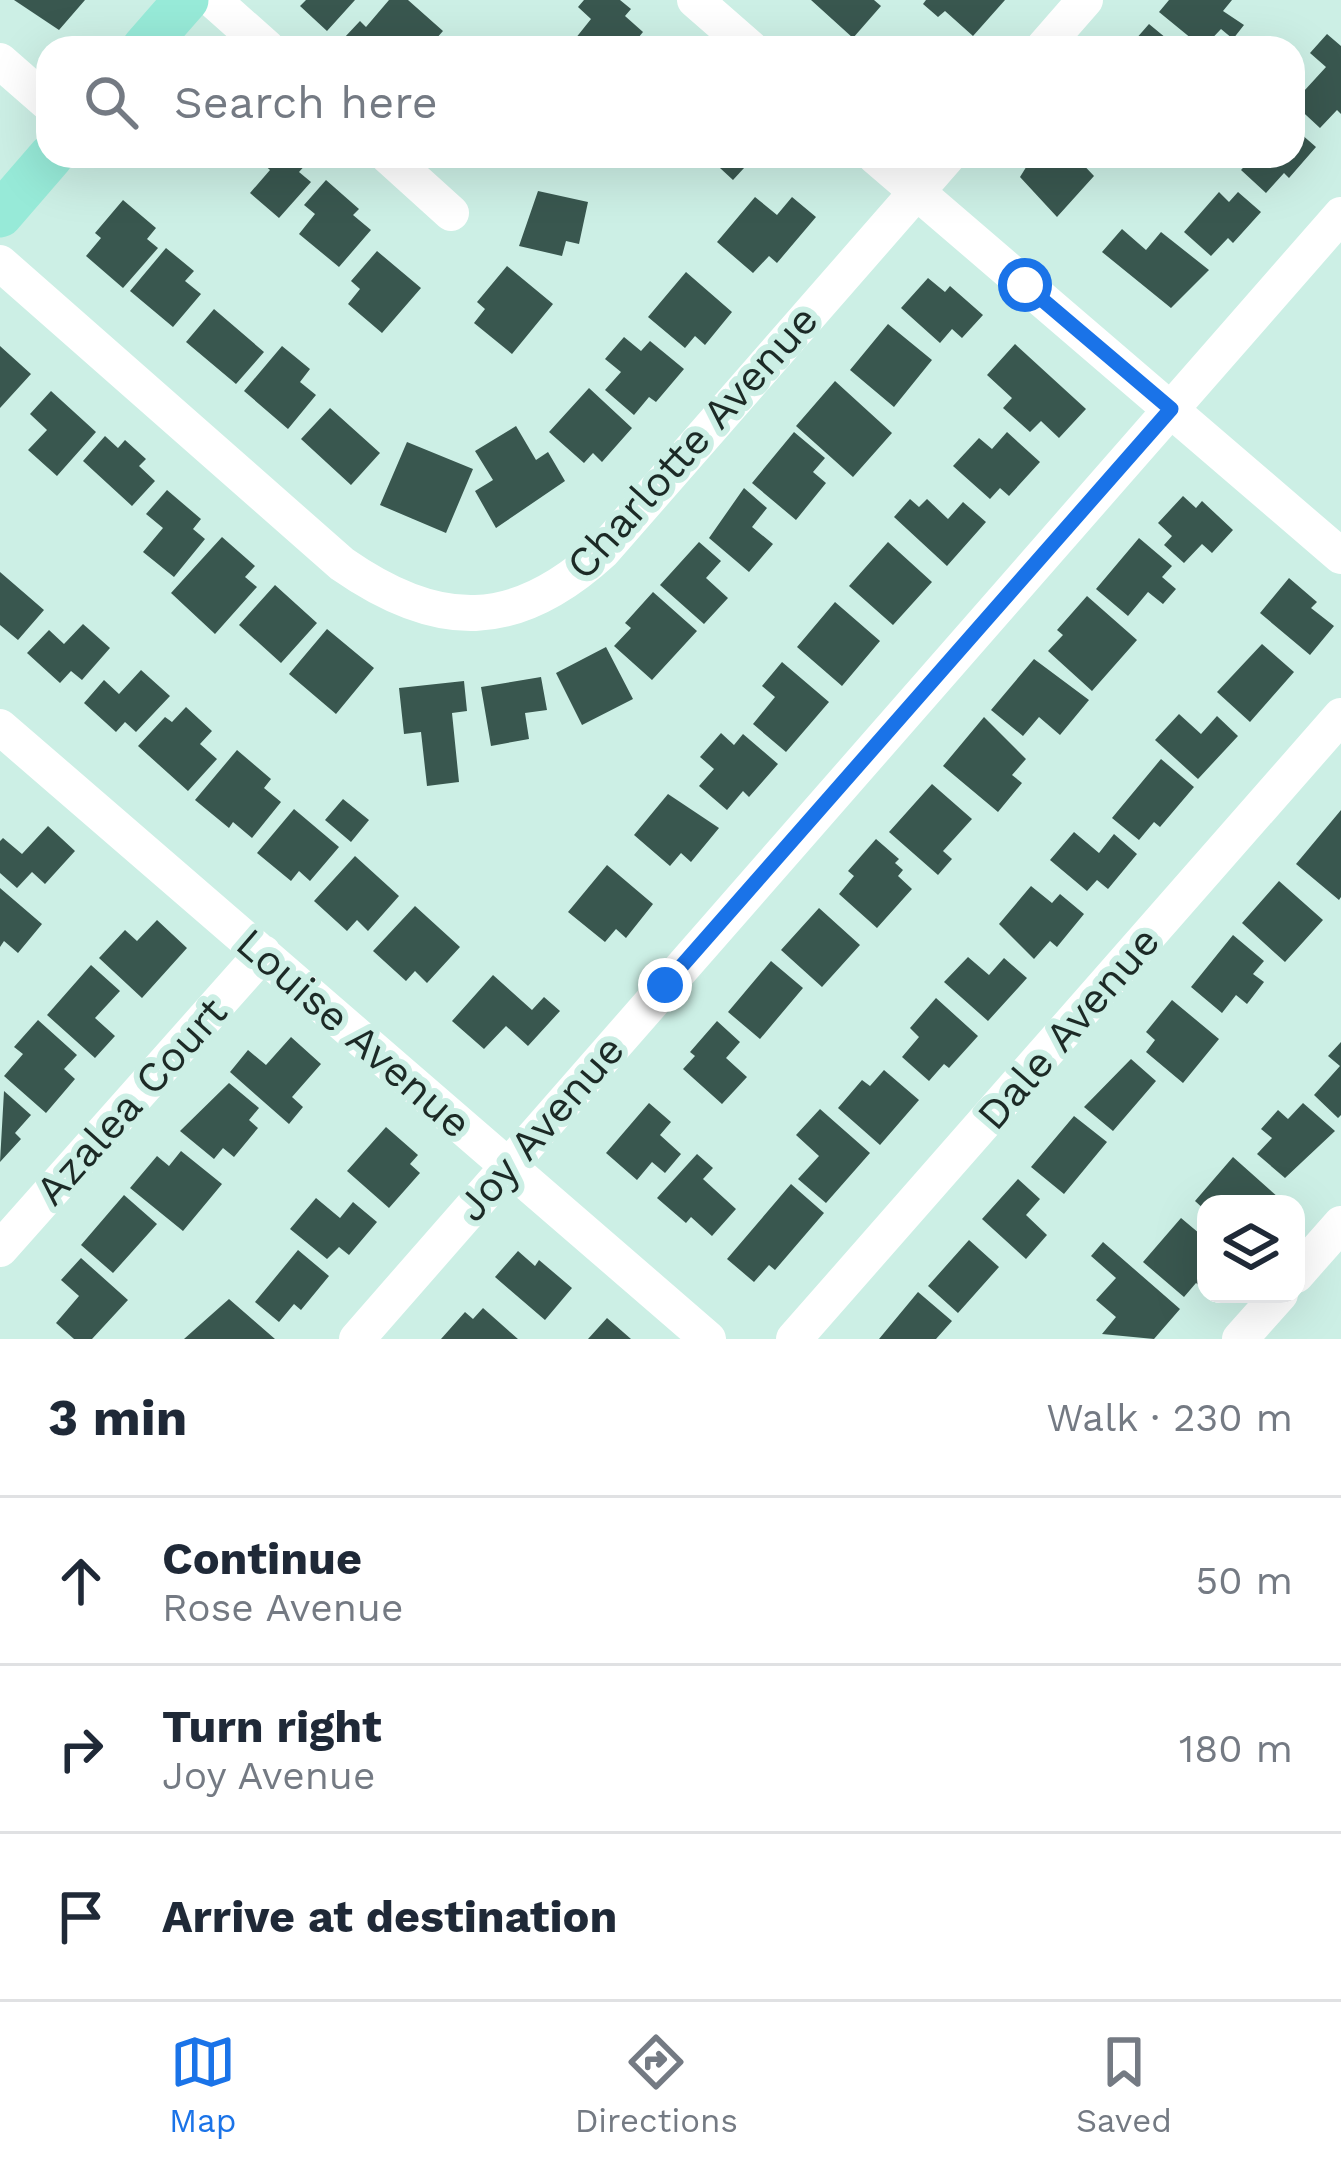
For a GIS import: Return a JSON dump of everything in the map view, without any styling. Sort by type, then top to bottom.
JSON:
[{"type":"main road","points":[[155,36],[186,0]]},
{"type":"main road","points":[[0,215],[41,168]]},
{"type":"street","points":[[213,0],[254,36]]},
{"type":"street","points":[[695,0],[736,36]]},
{"type":"street","points":[[1054,36],[1085,0]]},
{"type":"street","points":[[0,61],[36,92]]},
{"type":"street","points":[[401,168],[451,213]]},
{"type":"street","points":[[888,168],[1341,556]]},
{"type":"street","name":"Charlotte Avenue","points":[[0,263],[342,564],[400,599],[470,616],[526,604],[553,591],[603,551],[937,168]]},
{"type":"street","name":"Joy Avenue","points":[[357,1339],[1341,215]]},
{"type":"street","name":"Dale Avenue","points":[[794,1339],[1341,716]]},
{"type":"street","name":"Louise Avenue","points":[[5,740],[262,953],[708,1339]]},
{"type":"street","name":"Azalea Court","points":[[0,1250],[262,953]]},
{"type":"street","points":[[1305,1265],[1341,1224]]},
{"type":"street","points":[[1240,1339],[1272,1303]]},
{"type":"building","points":[[14,0],[85,0],[59,30]]},
{"type":"building","points":[[306,0],[355,0],[327,31],[300,6]]},
{"type":"building","points":[[389,0],[408,0],[443,31],[439,36],[346,36],[360,21],[366,27]]},
{"type":"building","points":[[584,0],[620,0],[631,9],[625,16],[643,32],[640,36],[577,36],[591,19],[578,7]]},
{"type":"building","points":[[811,0],[874,0],[881,6],[851,36]]},
{"type":"building","points":[[926,0],[1005,0],[973,36],[945,11],[938,17],[923,4]]},
{"type":"building","points":[[1169,0],[1232,0],[1223,11],[1244,25],[1235,36],[1221,29],[1214,36],[1188,36],[1159,12]]},
{"type":"building","points":[[1149,24],[1164,36],[1138,36]]},
{"type":"building","points":[[1327,34],[1341,46],[1341,114],[1337,110],[1320,128],[1305,114],[1305,90],[1326,67],[1310,53]]},
{"type":"building","points":[[1305,137],[1316,147],[1305,160]]},
{"type":"building","points":[[303,168],[299,172],[311,182],[279,218],[250,193],[270,170]]},
{"type":"building","points":[[720,168],[744,168],[733,180]]},
{"type":"building","points":[[1026,168],[1086,168],[1094,176],[1057,217],[1020,177]]},
{"type":"building","points":[[1298,168],[1289,178],[1284,173],[1266,193],[1241,170]]},
{"type":"building","points":[[326,180],[359,209],[353,215],[371,230],[339,267],[299,234],[315,214],[304,205]]},
{"type":"building","points":[[538,191],[588,202],[579,244],[566,241],[562,256],[519,246]]},
{"type":"building","points":[[1219,192],[1229,202],[1238,192],[1261,212],[1233,243],[1228,238],[1211,256],[1184,232]]},
{"type":"building","points":[[755,197],[777,215],[792,197],[816,217],[777,263],[769,256],[753,273],[717,242]]},
{"type":"building","points":[[123,200],[156,228],[147,239],[158,248],[123,288],[86,256],[101,238],[95,233]]},
{"type":"building","points":[[1122,229],[1146,250],[1161,232],[1209,270],[1171,308],[1102,252]]},
{"type":"building","points":[[166,248],[194,271],[185,281],[201,294],[173,327],[130,291]]},
{"type":"building","points":[[377,251],[421,288],[382,333],[348,304],[360,289],[351,281]]},
{"type":"building","points":[[507,266],[553,304],[512,354],[474,323],[485,309],[477,302]]},
{"type":"building","points":[[686,272],[732,312],[705,345],[695,336],[685,348],[648,317]]},
{"type":"building","points":[[928,278],[945,292],[950,286],[983,315],[962,338],[952,329],[940,343],[901,308]]},
{"type":"building","points":[[214,309],[264,352],[236,384],[186,342]]},
{"type":"building","points":[[888,324],[932,360],[894,407],[850,370]]},
{"type":"building","points":[[624,337],[641,351],[650,341],[684,369],[656,402],[649,397],[634,415],[605,390],[621,372],[605,359]]},
{"type":"building","points":[[1015,344],[1086,409],[1059,438],[1041,421],[1030,432],[1003,408],[1012,398],[987,375]]},
{"type":"building","points":[[0,346],[31,374],[0,408]]},
{"type":"building","points":[[282,346],[310,369],[300,382],[316,395],[288,429],[244,391]]},
{"type":"building","points":[[835,381],[892,433],[853,477],[796,426]]},
{"type":"building","points":[[589,388],[632,428],[602,462],[593,453],[584,463],[549,432]]},
{"type":"building","points":[[51,391],[96,432],[57,476],[28,450],[47,430],[30,414]]},
{"type":"building","points":[[330,408],[380,453],[351,485],[301,439]]},
{"type":"building","points":[[516,426],[536,460],[548,452],[565,481],[496,528],[475,491],[493,480],[475,451]]},
{"type":"building","points":[[794,432],[825,458],[813,472],[826,483],[796,520],[752,483]]},
{"type":"building","points":[[1007,432],[1040,462],[1009,496],[1000,488],[990,499],[953,466],[979,438],[992,449]]},
{"type":"building","points":[[105,436],[118,448],[125,440],[146,459],[139,466],[155,481],[132,506],[83,461]]},
{"type":"building","points":[[407,442],[473,469],[446,533],[380,505]]},
{"type":"building","points":[[744,488],[767,508],[752,527],[773,544],[749,572],[709,538]]},
{"type":"building","points":[[167,490],[201,519],[193,529],[205,539],[174,577],[143,552],[163,528],[146,514]]},
{"type":"building","points":[[1183,496],[1196,508],[1202,501],[1233,530],[1212,553],[1202,544],[1184,563],[1164,545],[1172,536],[1158,523]]},
{"type":"building","points":[[910,499],[919,507],[927,499],[948,519],[963,502],[986,522],[947,566],[894,517]]},
{"type":"building","points":[[222,537],[255,566],[245,577],[257,587],[215,634],[171,593]]},
{"type":"building","points":[[1139,538],[1172,566],[1162,577],[1176,589],[1163,604],[1148,592],[1128,616],[1096,589]]},
{"type":"building","points":[[699,542],[721,561],[706,578],[728,598],[704,624],[660,585]]},
{"type":"building","points":[[888,542],[932,582],[893,625],[849,586]]},
{"type":"building","points":[[0,572],[44,610],[18,640],[0,625]]},
{"type":"building","points":[[1289,578],[1317,602],[1311,608],[1334,626],[1310,655],[1260,613]]},
{"type":"building","points":[[275,585],[317,623],[281,663],[239,625]]},
{"type":"building","points":[[653,592],[697,631],[652,680],[614,646],[631,628],[625,623]]},
{"type":"building","points":[[1087,596],[1137,640],[1092,691],[1048,651],[1063,635],[1057,630]]},
{"type":"building","points":[[835,602],[880,641],[842,686],[797,647]]},
{"type":"building","points":[[83,624],[110,648],[82,680],[71,671],[60,683],[27,653],[49,630],[64,644]]},
{"type":"building","points":[[327,629],[374,668],[336,714],[289,674]]},
{"type":"building","points":[[1262,644],[1294,672],[1250,722],[1217,692]]},
{"type":"building","points":[[606,647],[633,699],[582,725],[556,673]]},
{"type":"building","points":[[1034,659],[1089,700],[1060,735],[1039,717],[1023,736],[991,710]]},
{"type":"building","points":[[782,662],[829,702],[786,752],[753,724],[775,697],[762,686]]},
{"type":"building","points":[[141,670],[170,696],[136,732],[125,722],[116,732],[84,703],[104,680],[119,694]]},
{"type":"building","points":[[541,677],[547,710],[525,713],[529,739],[491,746],[481,687]]},
{"type":"building","points":[[464,681],[467,711],[452,713],[459,782],[427,786],[421,732],[404,734],[399,688]]},
{"type":"building","points":[[186,707],[212,731],[200,744],[217,759],[188,791],[138,746],[165,717],[172,722]]},
{"type":"building","points":[[1179,714],[1201,734],[1217,716],[1238,736],[1198,779],[1155,740]]},
{"type":"building","points":[[984,717],[1026,759],[1012,775],[1022,783],[998,812],[943,766]]},
{"type":"building","points":[[721,733],[734,745],[743,734],[778,764],[749,797],[743,791],[727,810],[699,786],[714,769],[700,757]]},
{"type":"building","points":[[237,750],[271,779],[264,788],[281,802],[252,838],[233,822],[229,828],[195,800]]},
{"type":"building","points":[[1161,759],[1194,787],[1160,827],[1154,822],[1139,840],[1112,818]]},
{"type":"building","points":[[932,784],[972,819],[943,851],[952,859],[938,875],[889,832]]},
{"type":"building","points":[[668,794],[719,828],[691,862],[681,853],[670,866],[634,835]]},
{"type":"building","points":[[343,799],[369,820],[351,842],[325,820]]},
{"type":"building","points":[[294,809],[339,847],[310,881],[299,871],[291,881],[257,853]]},
{"type":"building","points":[[1341,810],[1341,897],[1339,900],[1296,864]]},
{"type":"building","points":[[48,826],[75,851],[45,884],[32,872],[17,888],[0,873],[0,841],[3,838],[22,854]]},
{"type":"building","points":[[1074,832],[1099,853],[1114,834],[1137,854],[1108,889],[1097,880],[1087,891],[1050,860]]},
{"type":"building","points":[[876,839],[899,859],[895,863],[903,870],[898,876],[912,889],[877,928],[839,894],[854,876],[848,871]]},
{"type":"building","points":[[355,856],[399,896],[368,931],[357,920],[347,931],[314,901]]},
{"type":"building","points":[[607,865],[653,904],[626,938],[616,929],[605,942],[568,912]]},
{"type":"building","points":[[1279,881],[1323,920],[1285,962],[1242,923]]},
{"type":"building","points":[[1031,886],[1052,903],[1060,894],[1084,914],[1057,947],[1050,941],[1034,959],[999,924]]},
{"type":"building","points":[[0,888],[42,924],[18,953],[4,941],[0,947]]},
{"type":"building","points":[[415,906],[460,947],[427,983],[415,971],[406,981],[373,951]]},
{"type":"building","points":[[819,908],[860,945],[822,987],[781,950]]},
{"type":"building","points":[[157,920],[187,948],[142,998],[99,958],[125,930],[137,941]]},
{"type":"building","points":[[1233,935],[1264,961],[1253,974],[1264,982],[1247,1004],[1236,995],[1222,1013],[1191,987]]},
{"type":"building","points":[[968,957],[989,975],[1004,958],[1027,978],[988,1021],[944,982]]},
{"type":"building","points":[[771,961],[803,988],[760,1039],[728,1012]]},
{"type":"building","points":[[91,965],[120,991],[95,1018],[115,1036],[95,1058],[47,1015]]},
{"type":"building","points":[[493,975],[532,1010],[544,997],[560,1011],[528,1046],[506,1026],[484,1049],[452,1021]]},
{"type":"building","points":[[936,998],[978,1036],[949,1068],[944,1064],[929,1081],[902,1057],[919,1037],[910,1028]]},
{"type":"building","points":[[1172,1000],[1219,1039],[1183,1083],[1146,1052],[1155,1040],[1146,1032]]},
{"type":"building","points":[[38,1020],[77,1055],[64,1069],[75,1079],[46,1113],[4,1076],[23,1054],[14,1047]]},
{"type":"building","points":[[717,1021],[740,1042],[726,1058],[747,1077],[722,1104],[683,1069],[695,1056],[690,1052]]},
{"type":"building","points":[[291,1037],[321,1064],[292,1097],[303,1107],[289,1124],[230,1072],[248,1050],[266,1065]]},
{"type":"building","points":[[1341,1042],[1338,1118],[1314,1095],[1340,1066],[1328,1056]]},
{"type":"building","points":[[1131,1059],[1156,1081],[1113,1131],[1084,1107]]},
{"type":"building","points":[[884,1070],[919,1100],[880,1145],[838,1108],[862,1080],[870,1086]]},
{"type":"building","points":[[229,1083],[259,1108],[249,1120],[258,1128],[234,1157],[223,1148],[214,1159],[180,1131]]},
{"type":"building","points":[[4,1091],[31,1115],[15,1133],[21,1139],[0,1162]]},
{"type":"building","points":[[649,1103],[671,1122],[660,1135],[681,1154],[665,1173],[652,1162],[637,1180],[606,1153]]},
{"type":"building","points":[[1303,1103],[1335,1131],[1285,1178],[1257,1154],[1272,1138],[1261,1129],[1278,1110],[1288,1119]]},
{"type":"building","points":[[820,1109],[870,1153],[826,1203],[798,1179],[819,1156],[796,1135]]},
{"type":"building","points":[[1074,1116],[1107,1142],[1064,1194],[1031,1167]]},
{"type":"building","points":[[386,1127],[418,1155],[410,1164],[420,1173],[389,1208],[347,1171]]},
{"type":"building","points":[[181,1151],[222,1184],[183,1231],[130,1188],[157,1156],[169,1166]]},
{"type":"building","points":[[697,1154],[713,1168],[703,1179],[736,1209],[712,1236],[691,1217],[686,1223],[657,1198]]},
{"type":"building","points":[[1233,1157],[1276,1195],[1200,1195]]},
{"type":"building","points":[[1018,1179],[1040,1199],[1026,1215],[1047,1235],[1026,1259],[982,1219]]},
{"type":"building","points":[[791,1184],[824,1213],[775,1270],[769,1265],[754,1282],[727,1259]]},
{"type":"building","points":[[124,1195],[157,1224],[113,1273],[81,1245]]},
{"type":"building","points":[[316,1198],[340,1218],[353,1202],[377,1222],[349,1255],[339,1247],[327,1259],[290,1229]]},
{"type":"building","points":[[1181,1218],[1197,1231],[1197,1284],[1184,1297],[1143,1262]]},
{"type":"building","points":[[969,1240],[999,1267],[958,1313],[928,1286]]},
{"type":"building","points":[[1103,1242],[1180,1309],[1154,1339],[1102,1334],[1116,1317],[1096,1300],[1116,1278],[1091,1256]]},
{"type":"building","points":[[298,1250],[329,1276],[301,1310],[294,1304],[279,1322],[255,1302]]},
{"type":"building","points":[[518,1251],[535,1266],[539,1260],[572,1288],[545,1320],[495,1277]]},
{"type":"building","points":[[81,1258],[128,1300],[92,1339],[74,1339],[56,1323],[79,1296],[61,1280]]},
{"type":"building","points":[[918,1292],[952,1321],[936,1339],[879,1339]]},
{"type":"building","points":[[229,1299],[275,1339],[184,1339]]},
{"type":"building","points":[[483,1308],[518,1339],[441,1339],[465,1312],[473,1319]]},
{"type":"building","points":[[607,1318],[631,1339],[588,1339]]},
{"type":"route","points":[[665,985],[1171,409],[1025,285]]}]
